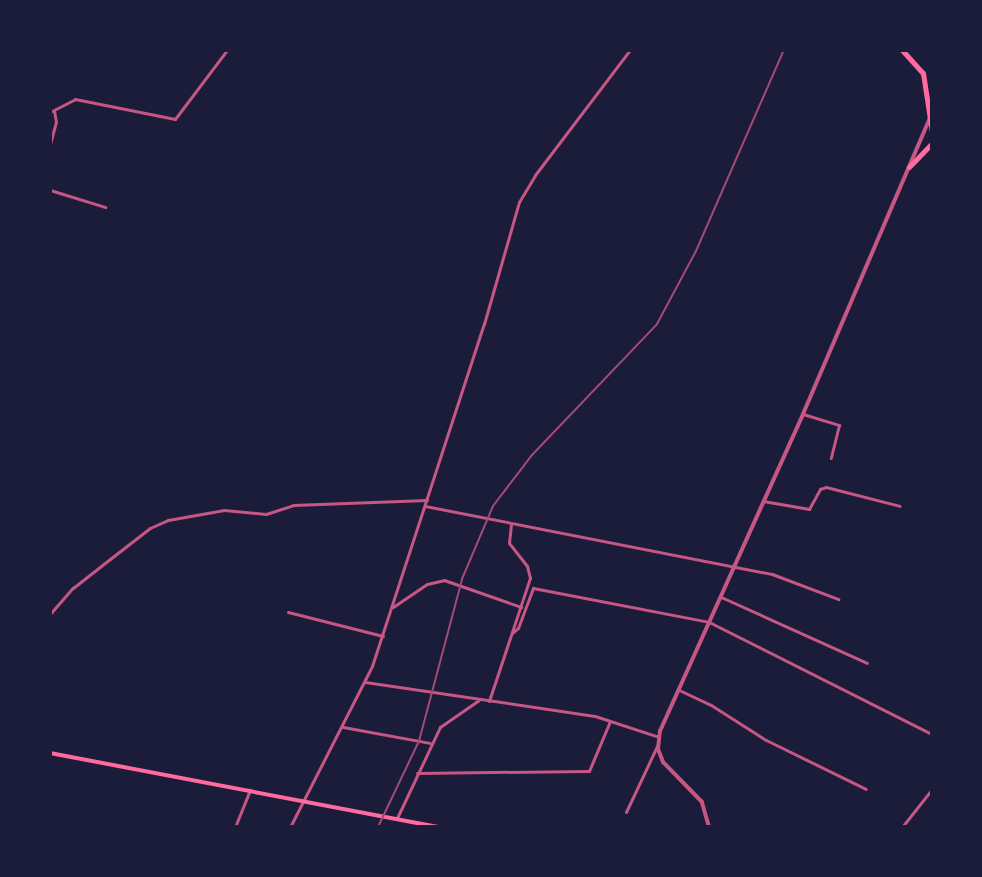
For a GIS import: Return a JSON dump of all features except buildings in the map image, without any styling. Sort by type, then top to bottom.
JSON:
[{"type":"highway","points":[[902,50],[923,73],[929,98],[928,122],[932,132]]},
{"type":"highway","points":[[923,73],[932,76]]},
{"type":"highway","points":[[909,167],[932,143]]},
{"type":"main road","points":[[50,753],[438,827]]},
{"type":"street","points":[[50,144],[56,122],[52,112],[75,99],[175,119],[227,50]]},
{"type":"street","points":[[290,827],[322,771],[365,682],[383,636],[519,202],[535,175],[630,50]]},
{"type":"street","points":[[626,812],[803,414],[932,113]]},
{"type":"street","points":[[50,190],[105,207]]},
{"type":"street","points":[[803,414],[839,425],[831,458]]},
{"type":"street","points":[[763,501],[809,509],[820,489],[826,487],[900,506]]},
{"type":"street","points":[[50,614],[73,588],[150,528],[168,520],[224,510],[266,514],[293,505],[427,500]]},
{"type":"street","points":[[425,506],[782,577],[838,599]]},
{"type":"street","points":[[489,701],[530,578],[527,566],[509,543],[511,524]]},
{"type":"street","points":[[392,608],[427,584],[452,582],[521,607]]},
{"type":"street","points":[[512,633],[518,628],[533,588],[709,622],[932,734]]},
{"type":"street","points":[[721,597],[867,663]]},
{"type":"street","points":[[288,612],[383,636]]},
{"type":"street","points":[[365,682],[610,721],[659,737]]},
{"type":"street","points":[[679,690],[711,705],[766,740],[866,789]]},
{"type":"street","points":[[397,819],[444,723],[479,700]]},
{"type":"street","points":[[417,773],[589,771],[610,721]]},
{"type":"street","points":[[343,727],[432,743]]},
{"type":"street","points":[[658,744],[663,762],[702,802],[709,827]]},
{"type":"street","points":[[902,827],[932,789]]},
{"type":"street","points":[[235,827],[250,790]]},
{"type":"railway","points":[[378,827],[419,741],[462,579],[493,506],[532,455],[657,324],[696,251],[784,50]]}]
